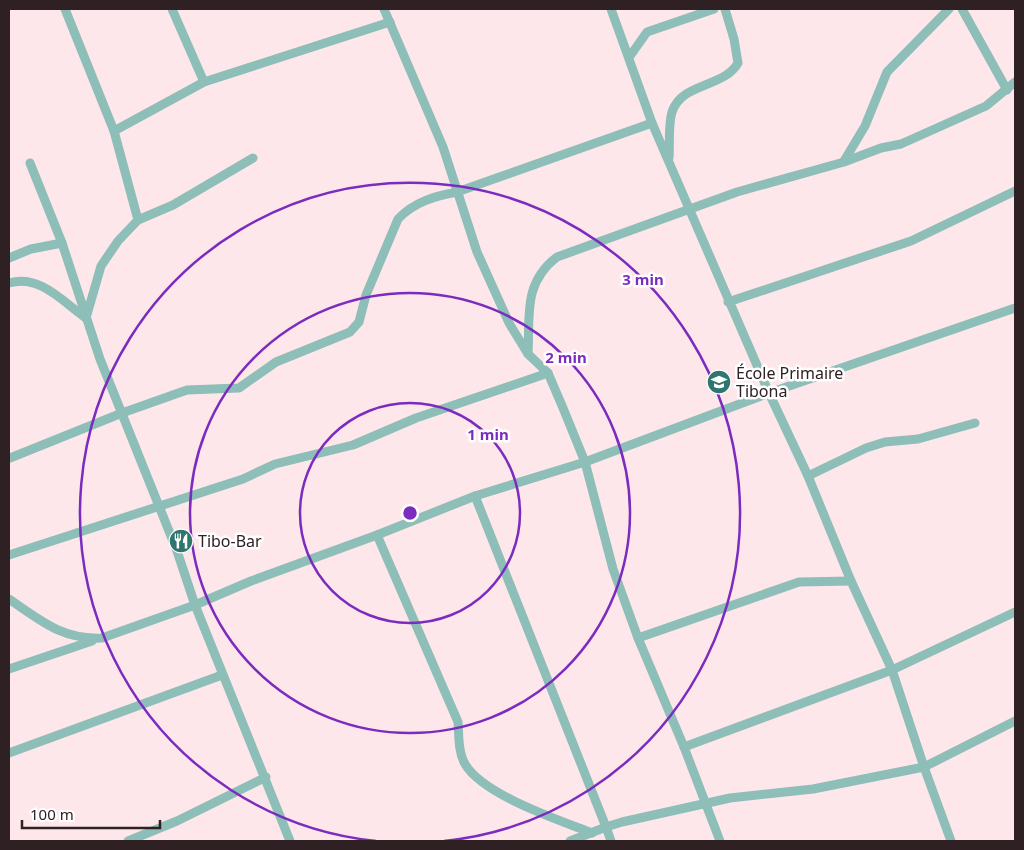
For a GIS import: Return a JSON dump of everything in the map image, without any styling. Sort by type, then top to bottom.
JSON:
[{"type":"street","points":[[65,9],[114,131],[138,220]]},
{"type":"street","points":[[172,9],[204,82]]},
{"type":"street","points":[[384,9],[427,105],[477,252],[509,323],[528,354],[548,373],[585,462],[613,569],[638,638],[684,746],[720,841]]},
{"type":"street","points":[[611,9],[630,56],[652,123],[691,209],[728,302],[808,476],[851,581],[892,670],[951,841]]},
{"type":"street","points":[[630,56],[647,32],[714,9]]},
{"type":"street","points":[[669,160],[672,112],[678,101],[684,94],[728,75],[738,63],[734,39],[725,9]]},
{"type":"street","points":[[844,162],[865,126],[887,72],[949,9]]},
{"type":"street","points":[[962,9],[1007,90]]},
{"type":"street","points":[[114,131],[204,82],[390,22]]},
{"type":"street","points":[[528,354],[531,291],[544,266],[556,257],[737,192],[901,144],[986,106],[1015,82]]},
{"type":"street","points":[[10,458],[122,412],[187,390],[239,388],[276,362],[350,332],[359,322],[366,295],[398,219],[407,209],[424,201],[457,192],[652,123]]},
{"type":"street","points":[[86,318],[101,266],[118,241],[138,220],[173,205],[253,158]]},
{"type":"street","points":[[30,164],[62,243],[86,318],[195,605],[222,675],[266,777],[290,841]]},
{"type":"street","points":[[728,302],[911,241],[1015,192]]},
{"type":"street","points":[[9,258],[31,249],[62,243]]},
{"type":"street","points":[[9,283],[26,280],[34,282],[50,291],[86,318]]},
{"type":"street","points":[[9,669],[195,605],[251,581],[377,535],[475,496],[585,462],[769,393],[1015,308]]},
{"type":"street","points":[[9,555],[158,505],[243,479],[275,464],[353,446],[416,418],[548,373]]},
{"type":"street","points":[[808,476],[866,448],[884,442],[918,439],[975,423]]},
{"type":"street","points":[[475,496],[611,841]]},
{"type":"street","points":[[377,535],[458,722],[461,753],[464,763],[473,774],[529,809],[592,833]]},
{"type":"street","points":[[638,638],[799,582],[851,581]]},
{"type":"street","points":[[9,599],[61,633],[86,638],[102,638]]},
{"type":"street","points":[[684,746],[892,670],[1015,612]]},
{"type":"street","points":[[9,753],[222,675]]},
{"type":"street","points":[[570,841],[606,827],[704,803],[760,793],[813,789],[924,767],[1015,722]]},
{"type":"street","points":[[128,841],[177,821],[266,777]]},
{"type":"place","name":"École Primaire Tibona","points":[[719,382]]},
{"type":"place","name":"Tibo-Bar","points":[[181,541]]}]
